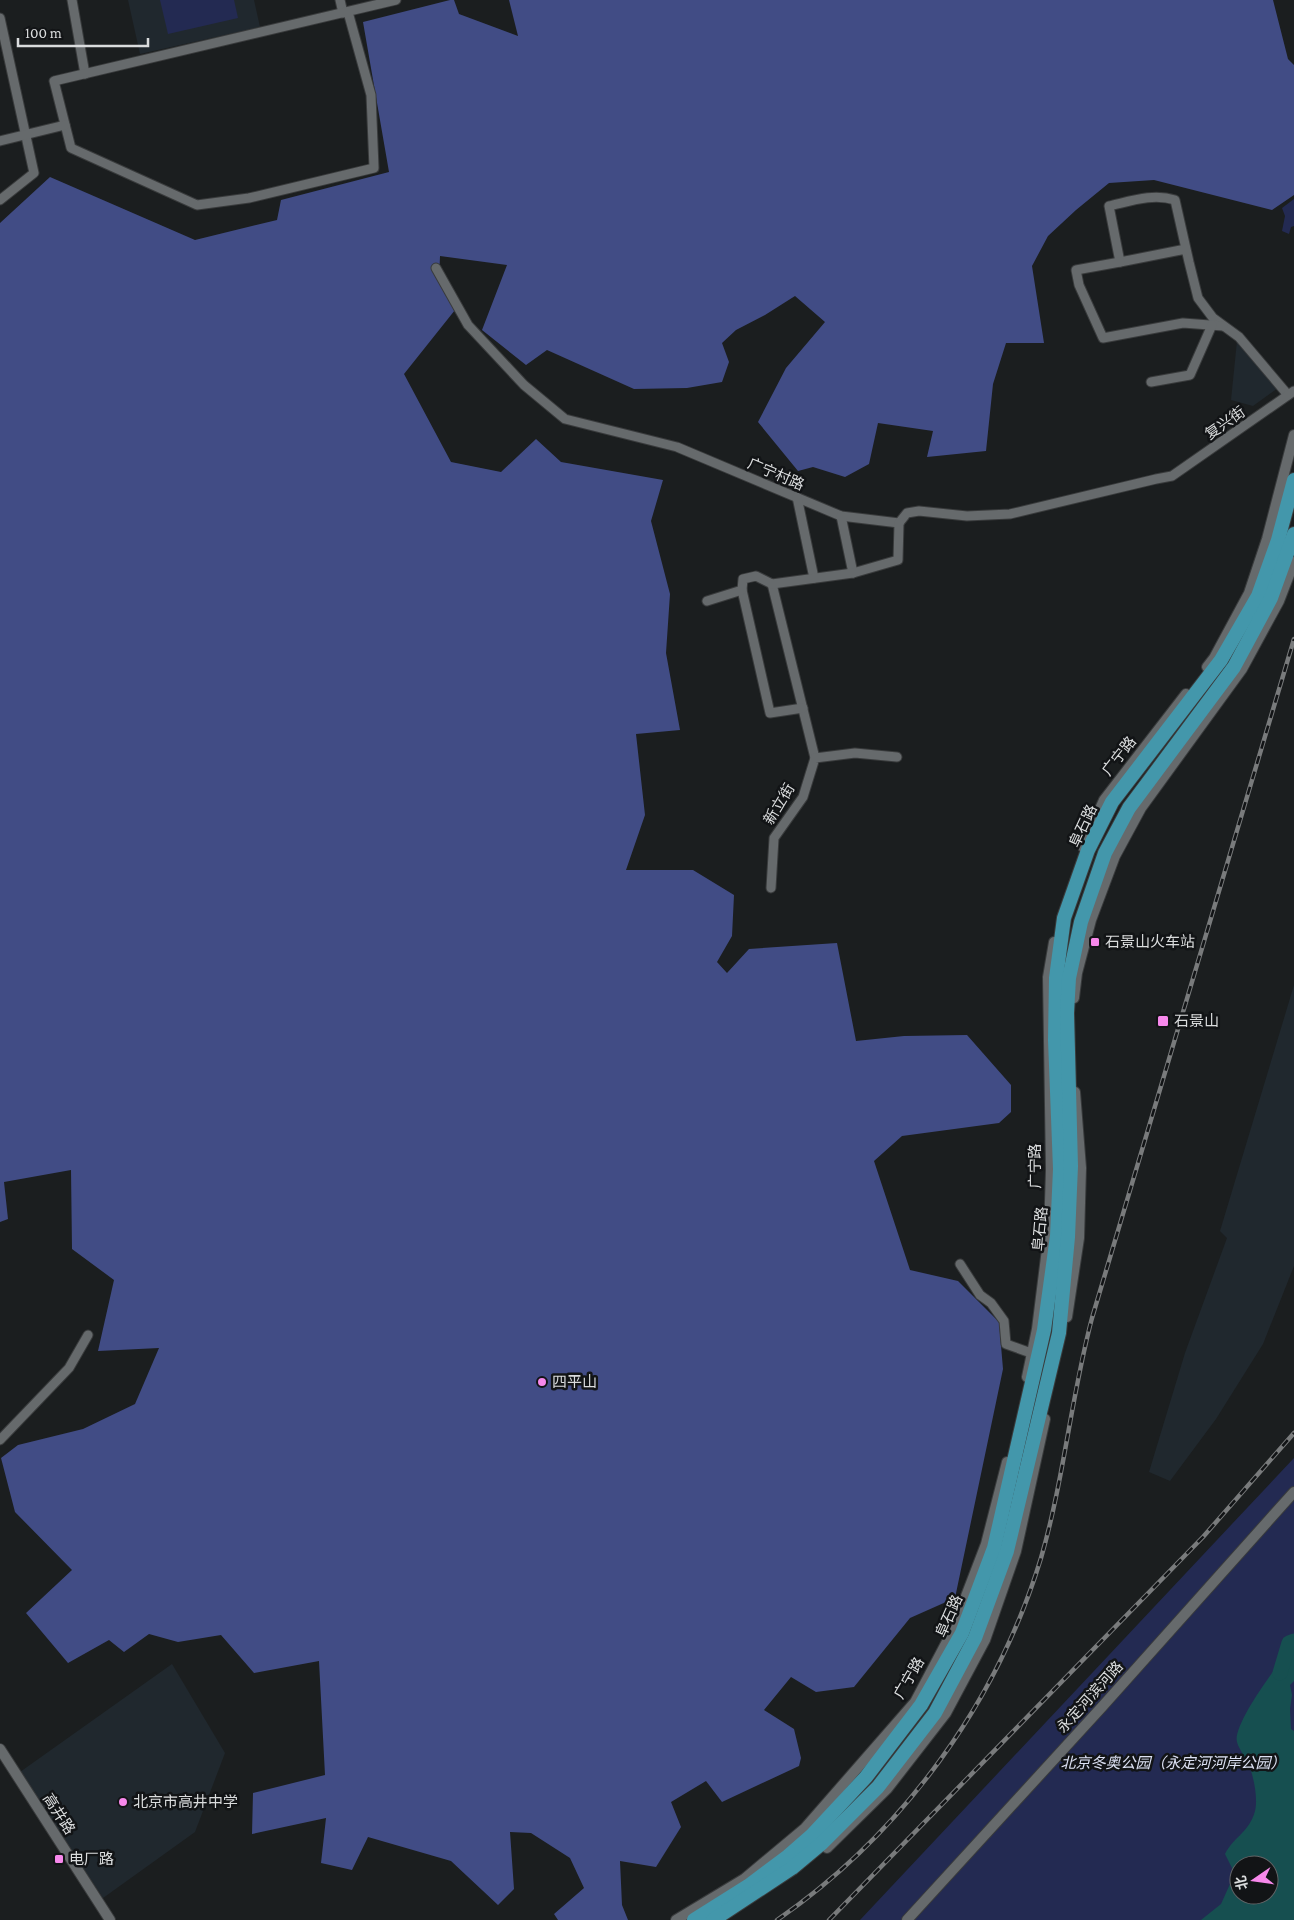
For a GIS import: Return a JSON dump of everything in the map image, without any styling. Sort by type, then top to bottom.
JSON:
[{"type":"highway","name":"阜石路","points":[[694,1920],[748,1886],[788,1856],[860,1784],[921,1705],[962,1633],[994,1548],[1044,1330],[1057,1236],[1060,1169],[1055,1049],[1056,978],[1064,918],[1088,850],[1112,802],[1221,660],[1258,596],[1278,540],[1294,480]]},
{"type":"highway","name":"阜石路","points":[[713,1920],[792,1868],[822,1843],[878,1787],[935,1713],[975,1638],[1007,1551],[1059,1333],[1068,1237],[1070,1166],[1067,1013],[1069,978],[1081,922],[1105,853],[1129,808],[1234,667],[1271,598],[1294,534]]},
{"type":"street","points":[[72,0],[85,74]]},
{"type":"street","points":[[340,0],[346,12],[371,95],[374,168],[249,198],[197,205],[71,148],[54,80],[85,74],[346,12],[396,0]]},
{"type":"street","points":[[0,18],[27,134],[34,174],[0,200]]},
{"type":"street","points":[[0,141],[65,125]]},
{"type":"street","points":[[1120,262],[1109,206],[1152,197],[1164,196],[1175,200],[1198,298],[1213,318],[1239,337],[1291,393]]},
{"type":"street","points":[[1186,249],[1076,270],[1079,285],[1103,338],[1183,323],[1223,326]]},
{"type":"street","name":"广宁村路","points":[[436,268],[468,325],[524,385],[565,419],[677,447],[841,516],[900,523]]},
{"type":"street","points":[[1151,382],[1190,375],[1212,325]]},
{"type":"street","name":"复兴街","points":[[900,523],[907,513],[919,511],[967,516],[1010,514],[1172,476],[1291,393]]},
{"type":"street","name":"广宁路","points":[[676,1920],[744,1879],[805,1828],[915,1702],[953,1630],[986,1544],[1022,1401],[1036,1329],[1049,1233],[1051,1170],[1048,977],[1059,918],[1082,849],[1104,800],[1214,658],[1248,594],[1267,539],[1294,435]]},
{"type":"street","points":[[797,497],[814,578]]},
{"type":"street","points":[[841,516],[853,573]]},
{"type":"street","points":[[803,708],[770,713],[742,590],[743,579],[756,576],[772,584],[853,573],[898,560],[900,523]]},
{"type":"street","points":[[723,1920],[763,1895],[826,1848],[887,1789],[946,1713],[985,1640],[1016,1551],[1064,1332],[1074,1266],[1078,1238],[1081,1168],[1072,1039],[1073,1006],[1077,973],[1091,920],[1114,856],[1141,808],[1242,669],[1279,601],[1294,562]]},
{"type":"street","points":[[772,584],[815,758],[856,753],[897,757]]},
{"type":"street","points":[[706,601],[742,590]]},
{"type":"street","name":"新立街","points":[[772,888],[774,838],[803,797],[815,758]]},
{"type":"street","points":[[960,1264],[980,1295],[991,1303],[1004,1322],[1006,1344],[1031,1353]]},
{"type":"street","points":[[0,1440],[69,1368],[88,1335]]},
{"type":"street","name":"永定河滨河路","points":[[907,1920],[1108,1700],[1294,1492]]},
{"type":"street","name":"高井路","points":[[0,1749],[110,1920]]},
{"type":"shaded area","points":[[128,0],[254,0],[260,27],[140,54]]},
{"type":"shaded area","points":[[454,0],[459,14],[518,36],[509,0],[1273,0],[1288,59],[1294,65],[1294,195],[1272,210],[1154,180],[1109,183],[1048,236],[1032,266],[1044,343],[1006,343],[993,384],[986,451],[927,457],[933,431],[878,423],[869,464],[845,477],[813,467],[798,471],[758,422],[786,368],[825,322],[795,296],[736,330],[722,343],[729,362],[722,382],[687,388],[634,389],[547,350],[526,365],[482,330],[507,265],[440,256],[439,280],[455,310],[404,374],[451,462],[501,472],[536,439],[561,462],[663,480],[651,521],[670,594],[666,653],[680,730],[636,734],[645,815],[626,870],[693,870],[734,895],[732,936],[717,962],[727,973],[749,949],[837,943],[856,1041],[904,1036],[967,1035],[1011,1085],[1011,1112],[999,1123],[902,1136],[874,1161],[910,1270],[958,1281],[999,1322],[1003,1369],[955,1598],[910,1618],[854,1687],[816,1692],[791,1677],[764,1710],[794,1729],[801,1758],[799,1766],[722,1802],[706,1781],[671,1802],[681,1827],[656,1867],[620,1861],[622,1905],[628,1920],[558,1920],[554,1914],[584,1888],[570,1858],[531,1833],[510,1832],[514,1889],[498,1905],[451,1861],[368,1837],[352,1870],[321,1863],[326,1818],[252,1834],[253,1793],[325,1775],[319,1661],[254,1673],[221,1635],[178,1642],[149,1634],[124,1652],[109,1640],[68,1663],[26,1613],[72,1570],[15,1512],[1,1458],[18,1445],[83,1429],[135,1404],[159,1348],[98,1351],[114,1280],[72,1249],[71,1170],[4,1182],[8,1219],[0,1222],[0,223],[50,177],[195,240],[277,220],[281,200],[389,172],[363,22]]},
{"type":"shaded area","points":[[1237,341],[1278,388],[1253,406],[1231,400]]},
{"type":"shaded area","points":[[1294,985],[1294,1266],[1263,1344],[1216,1419],[1170,1481],[1149,1472],[1185,1353],[1227,1238],[1220,1231]]},
{"type":"shaded area","points":[[1294,1644],[1294,1681],[1290,1685],[1292,1695],[1290,1709],[1291,1729],[1294,1731],[1294,1920],[1201,1920],[1221,1904],[1229,1886],[1229,1905],[1279,1905],[1279,1855],[1229,1855],[1229,1862],[1225,1854],[1245,1830],[1255,1811],[1256,1794],[1254,1782],[1248,1763],[1238,1745],[1237,1733],[1249,1707]]},
{"type":"shaded area","name":"北京市高井中学","points":[[172,1664],[225,1753],[195,1832],[103,1898],[20,1772]]},
{"type":"green space","points":[[160,0],[234,0],[238,18],[168,34]]},
{"type":"green space","points":[[1294,199],[1294,226],[1291,227],[1289,234],[1282,231],[1285,216],[1282,208]]},
{"type":"green space","name":"北京冬奥公园（永定河河岸公园）","points":[[1294,1458],[1294,1920],[860,1920]]},
{"type":"waterway","points":[[1280,1673],[1289,1643],[1294,1641]]},
{"type":"railway","points":[[777,1920],[822,1886],[865,1848],[904,1806],[939,1761],[971,1714],[999,1664],[1022,1612],[1041,1558],[1049,1528],[1078,1378],[1092,1318],[1294,639]]},
{"type":"railway","points":[[829,1920],[1203,1537],[1294,1433]]},
{"type":"place","name":"石景山火车站","points":[[1095,942]]},
{"type":"place","name":"石景山","points":[[1163,1021]]},
{"type":"place","name":"四平山","points":[[542,1382]]},
{"type":"place","name":"北京市高井中学","points":[[123,1802]]},
{"type":"place","name":"电厂路","points":[[59,1859]]}]
